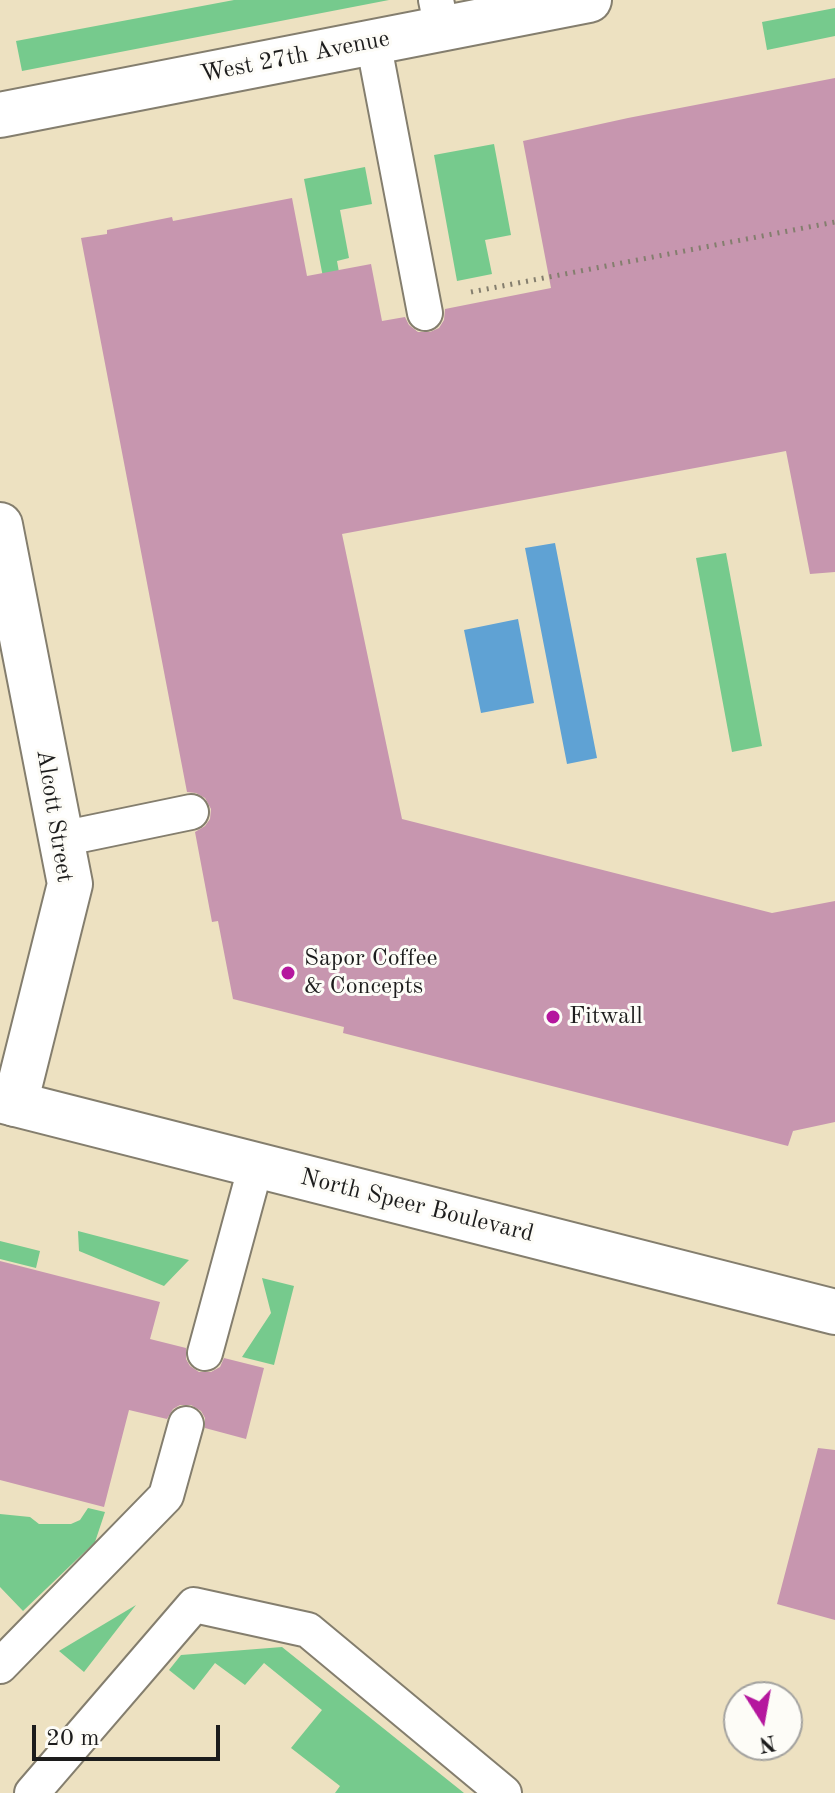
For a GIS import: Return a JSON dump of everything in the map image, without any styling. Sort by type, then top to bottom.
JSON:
[{"type":"street","name":"West 27th Avenue","points":[[0,115],[373,41],[439,14],[589,0]]},
{"type":"street","name":"Alcott Street","points":[[0,525],[70,884],[8,1102]]},
{"type":"street","name":"North Speer Boulevard","points":[[8,1102],[835,1312]]},
{"type":"lane","points":[[373,41],[424,307]]},
{"type":"lane","points":[[61,839],[191,812]]},
{"type":"lane","points":[[205,1353],[256,1165]]},
{"type":"lane","points":[[0,1666],[166,1496],[186,1424]]},
{"type":"lane","points":[[32,1793],[194,1605],[308,1630],[504,1793]]},
{"type":"path","points":[[424,307],[835,222]]},
{"type":"green space","points":[[234,0],[389,0],[22,71],[16,41]]},
{"type":"green space","points":[[835,8],[835,36],[767,50],[762,22]]},
{"type":"green space","points":[[494,144],[511,235],[485,240],[492,274],[457,281],[434,155]]},
{"type":"green space","points":[[365,167],[372,204],[340,210],[349,258],[337,261],[344,300],[328,303],[304,179]]},
{"type":"green space","points":[[726,553],[762,746],[732,752],[696,558]]},
{"type":"green space","points":[[78,1231],[189,1260],[164,1286],[79,1251]]},
{"type":"green space","points":[[0,1241],[40,1251],[36,1268],[0,1259]]},
{"type":"green space","points":[[262,1278],[294,1286],[274,1365],[242,1357],[271,1313]]},
{"type":"green space","points":[[88,1508],[105,1512],[95,1542],[23,1611],[0,1587],[0,1514],[30,1517],[39,1524],[71,1524],[80,1520]]},
{"type":"green space","points":[[136,1605],[84,1672],[59,1651]]},
{"type":"green space","points":[[282,1647],[464,1793],[335,1793],[340,1786],[291,1748],[322,1710],[264,1663],[245,1685],[215,1663],[194,1690],[169,1670],[181,1655]]},
{"type":"water","points":[[555,543],[597,758],[567,764],[525,548]]},
{"type":"water","points":[[518,619],[534,703],[481,713],[464,630]]},
{"type":"building","points":[[835,78],[835,572],[810,574],[786,451],[342,534],[402,819],[772,913],[835,901],[835,1122],[793,1131],[788,1146],[343,1033],[344,1027],[233,999],[218,921],[212,922],[195,832],[210,819],[211,809],[205,798],[187,792],[81,238],[172,217],[173,221],[292,198],[307,276],[371,264],[382,321],[405,317],[418,332],[430,332],[439,328],[445,309],[551,288],[523,141]]},
{"type":"building","points":[[0,1261],[160,1302],[150,1339],[186,1348],[186,1359],[199,1372],[211,1372],[220,1367],[224,1358],[264,1368],[246,1439],[205,1428],[201,1411],[191,1405],[173,1409],[167,1419],[129,1410],[104,1507],[0,1480]]},
{"type":"building","points":[[818,1448],[835,1450],[835,1620],[777,1604]]},
{"type":"place","name":"Sapor Coffee & Concepts","points":[[288,973]]},
{"type":"place","name":"Fitwall","points":[[553,1017]]}]
